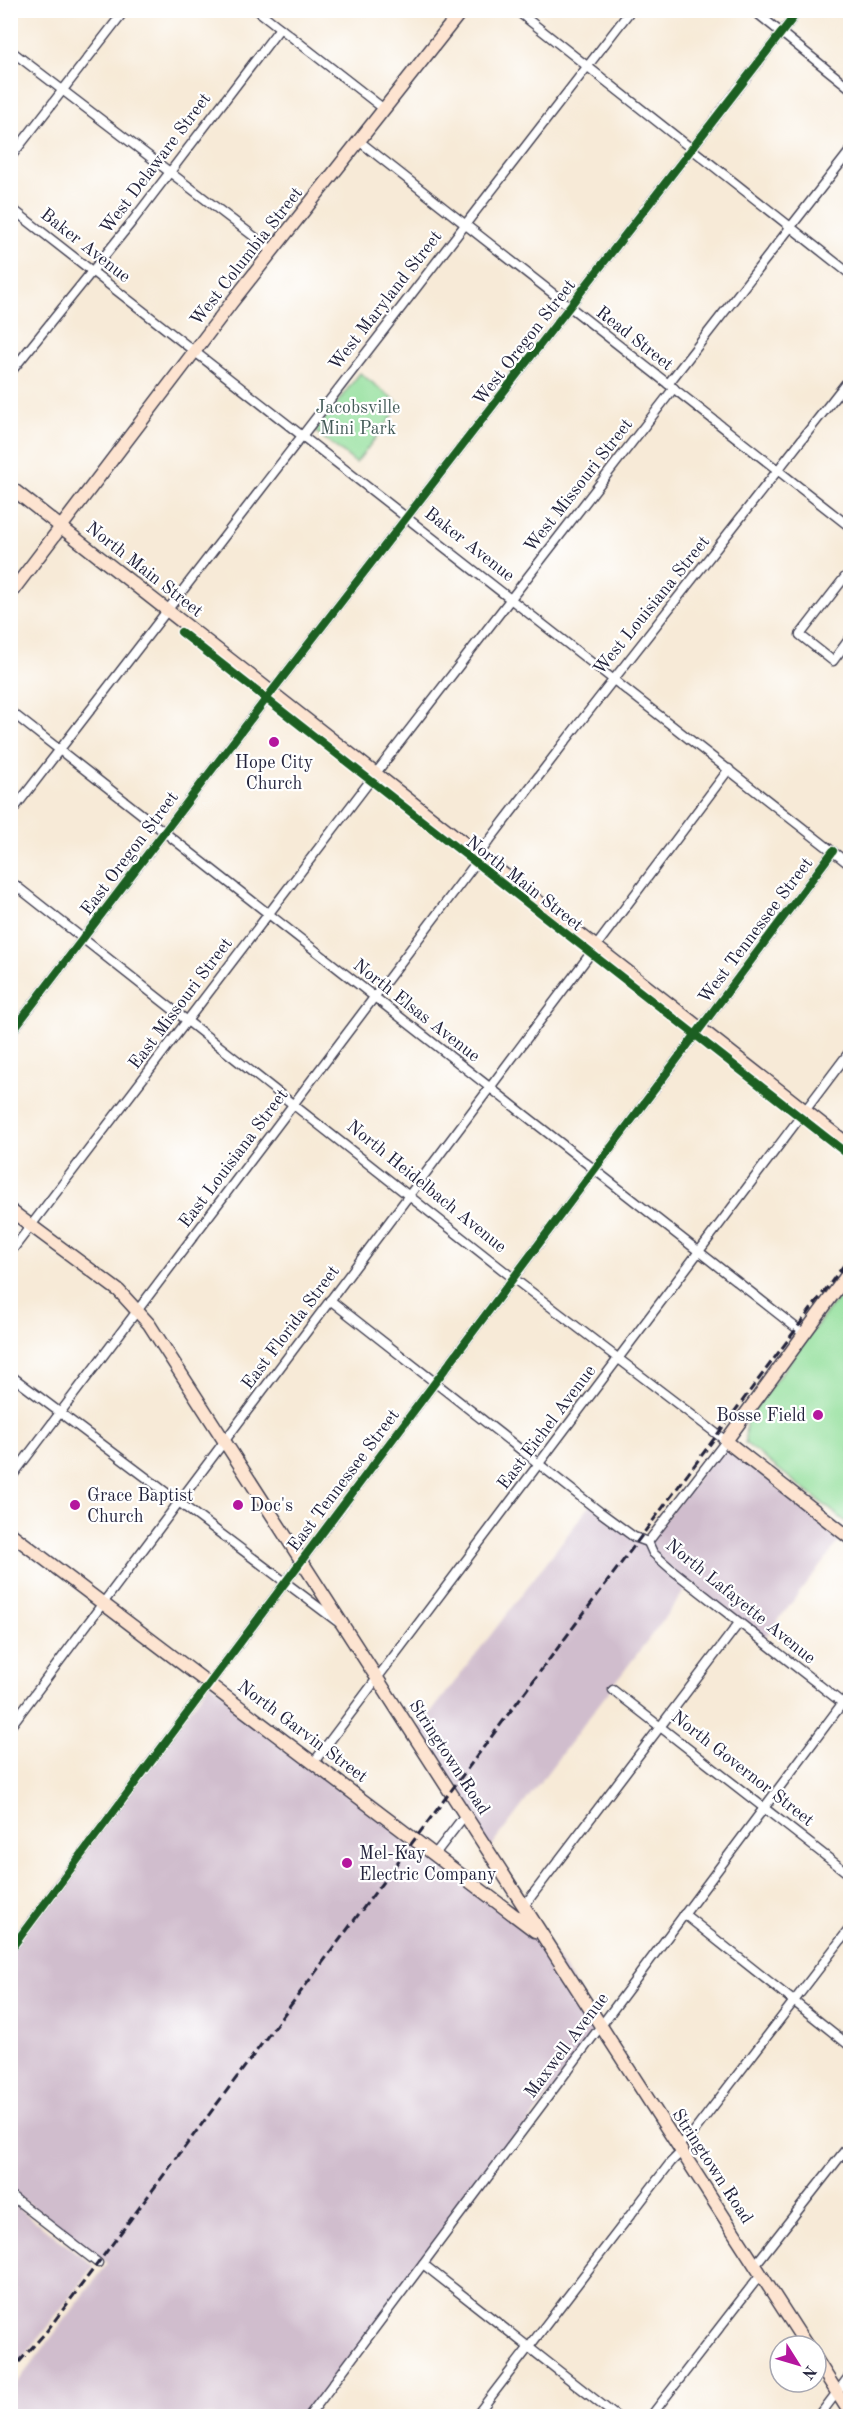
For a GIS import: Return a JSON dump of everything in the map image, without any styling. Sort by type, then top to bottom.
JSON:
[{"type":"main road","name":"West Columbia Street","points":[[10,594],[196,350],[462,10]]},
{"type":"main road","name":"North Main Street","points":[[10,487],[850,1146]]},
{"type":"main road","points":[[10,1210],[119,1291],[138,1311]]},
{"type":"main road","points":[[726,1441],[850,1271]]},
{"type":"main road","name":"Stringtown Road","points":[[138,1311],[302,1560],[799,2334]]},
{"type":"main road","name":"North Heidelbach Avenue","points":[[726,1441],[850,1538]]},
{"type":"main road","name":"North Garvin Street","points":[[10,1533],[544,1937]]},
{"type":"main road","points":[[828,2378],[850,2413]]},
{"type":"street","points":[[10,158],[125,10]]},
{"type":"street","points":[[257,10],[384,109]]},
{"type":"street","points":[[516,10],[850,274]]},
{"type":"street","name":"West Maryland Street","points":[[10,814],[166,609],[631,10]]},
{"type":"street","points":[[753,10],[850,88]]},
{"type":"street","name":"West Oregon Street","points":[[272,691],[799,10]]},
{"type":"street","name":"West Delaware Street","points":[[10,373],[280,28]]},
{"type":"street","points":[[10,50],[273,251]]},
{"type":"street","name":"Read Street","points":[[359,141],[850,527]]},
{"type":"street","name":"West Missouri Street","points":[[376,773],[512,598],[850,151]]},
{"type":"street","name":"Baker Avenue","points":[[10,207],[302,433],[850,865]]},
{"type":"street","name":"West Louisiana Street","points":[[480,855],[614,679],[850,378]]},
{"type":"street","points":[[850,576],[845,577],[800,635],[833,661],[850,638]]},
{"type":"street","name":"East Oregon Street","points":[[10,1034],[272,691]]},
{"type":"street","name":"North Elsas Avenue","points":[[10,711],[804,1334]]},
{"type":"street","name":"East Florida Street","points":[[10,1727],[729,769]]},
{"type":"street","name":"East Missouri Street","points":[[10,1253],[376,773]]},
{"type":"street","name":"West Tennessee Street","points":[[700,1028],[833,851]]},
{"type":"street","name":"East Louisiana Street","points":[[10,1479],[480,855]]},
{"type":"street","name":"North Heidelbach Avenue","points":[[10,881],[295,1103],[513,1278],[726,1441]]},
{"type":"street","name":"East Tennessee Street","points":[[12,1944],[700,1028]]},
{"type":"street","name":"East Eichel Avenue","points":[[314,1762],[850,1051]]},
{"type":"street","name":"North Lafayette Avenue","points":[[330,1300],[633,1537],[648,1542],[653,1553],[850,1709]]},
{"type":"street","points":[[10,1375],[343,1625]]},
{"type":"street","points":[[648,1542],[726,1441]]},
{"type":"street","points":[[524,1906],[740,1623]]},
{"type":"street","name":"North Governor Street","points":[[613,1690],[850,1875]]},
{"type":"street","name":"Maxwell Avenue","points":[[309,2416],[850,1692]]},
{"type":"street","points":[[435,1854],[465,1815]]},
{"type":"street","points":[[684,1914],[850,2046]]},
{"type":"street","points":[[678,2144],[689,2138],[850,1928]]},
{"type":"street","points":[[651,2416],[850,2144]]},
{"type":"street","points":[[476,2416],[670,2162],[680,2154],[686,2157]]},
{"type":"street","points":[[10,2195],[98,2263]]},
{"type":"street","points":[[423,2264],[616,2416]]},
{"type":"street","points":[[819,2416],[850,2375]]},
{"type":"shaded area","points":[[726,1441],[845,1534],[762,1641],[690,1584],[488,1851],[414,1735],[591,1504],[648,1541]]},
{"type":"shaded area","points":[[210,1683],[420,1833],[544,1937],[601,2026],[309,2416],[11,2416],[10,2392],[108,2263],[11,2191],[11,1950]]},
{"type":"shaded area","points":[[10,2202],[94,2266],[11,2374],[10,2374]]},
{"type":"green space","name":"Jacobsville Mini Park","points":[[360,373],[401,405],[356,463],[315,431]]},
{"type":"green space","name":"Bosse Field","points":[[850,1281],[850,1525],[745,1443],[746,1420]]},
{"type":"railway","points":[[10,2372],[46,2332],[98,2263],[850,1257]]},
{"type":"cycle path","points":[[10,1034],[799,10]]},
{"type":"cycle path","points":[[181,632],[850,1156]]},
{"type":"cycle path","points":[[10,1950],[833,851]]},
{"type":"place","name":"Hope City Church","points":[[274,742]]},
{"type":"place","name":"Bosse Field","points":[[818,1415]]},
{"type":"place","name":"Grace Baptist Church","points":[[75,1505]]},
{"type":"place","name":"Doc's","points":[[238,1505]]},
{"type":"place","name":"Mel-Kay Electric Company","points":[[347,1863]]}]
